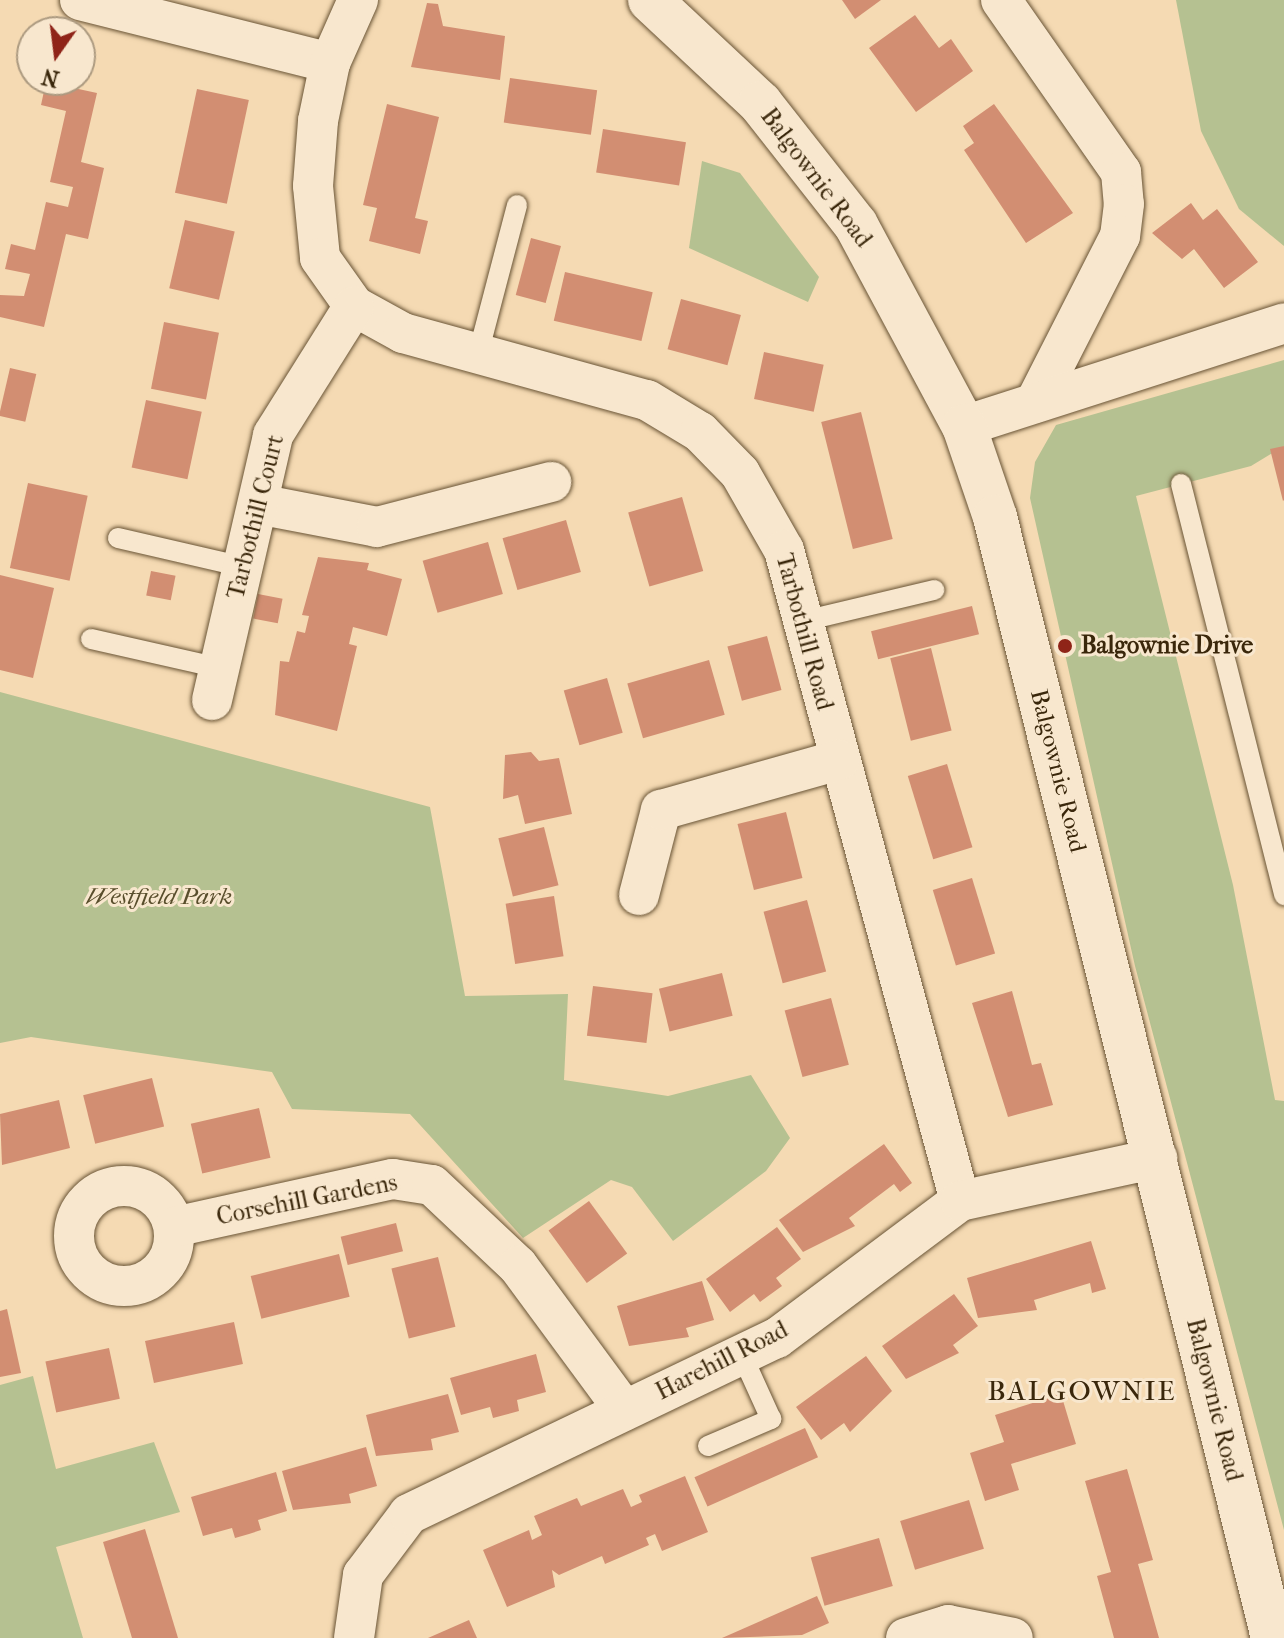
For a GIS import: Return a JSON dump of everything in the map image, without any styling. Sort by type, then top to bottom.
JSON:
[{"type":"street","points":[[80,0],[330,63]]},
{"type":"street","name":"Tarbothill Road","points":[[358,0],[330,63],[314,173],[320,258],[354,306],[403,333],[647,400],[700,432],[740,473],[784,550],[960,1201]]},
{"type":"street","name":"Balgownie Road","points":[[650,0],[760,103],[856,225],[964,426],[995,517],[1157,1158],[1273,1638]]},
{"type":"street","points":[[1001,0],[1121,172],[1124,204],[1120,236],[1035,403]]},
{"type":"street","name":"Tarbothill Court","points":[[216,684],[273,435],[354,306]]},
{"type":"street","points":[[964,426],[1284,323]]},
{"type":"street","points":[[258,504],[377,527],[551,482]]},
{"type":"street","points":[[639,895],[661,810],[839,760]]},
{"type":"street","name":"Harehill Road","points":[[354,1638],[363,1575],[409,1514],[777,1338],[960,1201],[1157,1158]]},
{"type":"street","name":"Corsehill Gardens","points":[[174,1227],[393,1179],[432,1185],[518,1266],[624,1410]]},
{"type":"street","points":[[906,1638],[948,1625],[1013,1638]]},
{"type":"lane","points":[[478,354],[517,205]]},
{"type":"lane","points":[[1181,484],[1284,895]]},
{"type":"lane","points":[[118,538],[244,567]]},
{"type":"lane","points":[[804,621],[934,590]]},
{"type":"lane","points":[[91,639],[216,684]]},
{"type":"lane","points":[[708,1446],[771,1419],[742,1355]]},
{"type":"green space","points":[[1176,0],[1284,0],[1284,246],[1239,209],[1201,131]]},
{"type":"green space","points":[[702,161],[740,173],[819,277],[808,302],[689,248]]},
{"type":"green space","points":[[1284,360],[1284,446],[1251,466],[1136,496],[1233,885],[1275,1100],[1284,1101],[1284,1530],[1135,966],[1030,498],[1035,462],[1056,425]]},
{"type":"green space","name":"Westfield Park","points":[[0,692],[430,807],[465,996],[568,994],[564,1080],[668,1096],[751,1075],[790,1138],[766,1171],[673,1241],[632,1187],[611,1180],[523,1238],[410,1114],[292,1109],[272,1072],[31,1037],[0,1043]]},
{"type":"green space","points":[[33,1376],[56,1469],[154,1442],[180,1512],[56,1547],[83,1638],[0,1638],[0,1385]]},
{"type":"building","points":[[842,0],[881,0],[855,19]]},
{"type":"building","points":[[427,3],[438,4],[443,26],[505,36],[500,80],[411,67]]},
{"type":"building","points":[[915,15],[939,48],[951,39],[973,71],[916,112],[869,48]]},
{"type":"building","points":[[510,78],[597,90],[591,135],[504,123]]},
{"type":"building","points":[[197,89],[249,100],[227,204],[175,193]]},
{"type":"building","points":[[97,93],[81,162],[104,168],[88,239],[66,234],[44,327],[0,317],[0,295],[24,296],[30,274],[5,269],[11,244],[35,250],[46,202],[68,207],[73,187],[50,182],[66,111],[41,105],[43,96],[96,96]]},
{"type":"building","points":[[387,104],[439,117],[415,218],[428,221],[420,254],[369,241],[377,208],[363,205]]},
{"type":"building","points":[[994,104],[1073,213],[1026,243],[964,150],[974,143],[963,126]]},
{"type":"building","points":[[603,129],[686,142],[679,186],[596,172]]},
{"type":"building","points":[[1191,203],[1203,220],[1217,209],[1258,262],[1224,288],[1194,249],[1182,259],[1152,233]]},
{"type":"building","points":[[185,220],[235,231],[219,300],[169,288]]},
{"type":"building","points":[[531,238],[561,246],[546,303],[516,295]]},
{"type":"building","points":[[565,272],[653,292],[641,341],[554,321]]},
{"type":"building","points":[[681,299],[741,315],[727,365],[668,349]]},
{"type":"building","points":[[164,322],[219,333],[206,399],[151,389]]},
{"type":"building","points":[[764,352],[824,365],[814,412],[754,399]]},
{"type":"building","points":[[10,368],[36,374],[25,422],[0,416]]},
{"type":"building","points":[[146,400],[202,412],[187,479],[132,467]]},
{"type":"building","points":[[861,412],[893,539],[853,549],[821,422]]},
{"type":"building","points":[[1284,446],[1284,500],[1283,501],[1270,449]]},
{"type":"building","points":[[28,483],[88,496],[70,581],[10,568]]},
{"type":"building","points":[[682,497],[703,571],[649,586],[628,512]]},
{"type":"building","points":[[566,520],[581,572],[517,590],[503,538]]},
{"type":"building","points":[[488,542],[503,594],[438,613],[423,561]]},
{"type":"building","points":[[318,557],[369,563],[367,570],[402,579],[387,636],[353,627],[349,644],[357,646],[337,731],[275,715],[280,661],[289,662],[297,631],[305,633],[309,616],[302,615]]},
{"type":"building","points":[[151,571],[176,576],[171,600],[146,596]]},
{"type":"building","points":[[0,575],[54,588],[33,678],[0,670]]},
{"type":"building","points":[[258,594],[283,599],[278,623],[253,619]]},
{"type":"building","points":[[972,606],[979,634],[878,659],[871,631]]},
{"type":"building","points":[[767,636],[781,690],[742,701],[727,647]]},
{"type":"building","points":[[931,648],[952,730],[911,741],[890,658]]},
{"type":"building","points":[[709,660],[725,715],[643,738],[627,683]]},
{"type":"building","points":[[607,678],[623,733],[579,745],[564,690]]},
{"type":"building","points":[[531,752],[539,761],[559,758],[572,814],[525,824],[518,795],[503,799],[505,755]]},
{"type":"building","points":[[947,764],[972,847],[933,859],[908,776]]},
{"type":"building","points":[[786,812],[802,878],[754,890],[737,824]]},
{"type":"building","points":[[544,827],[559,885],[513,897],[498,838]]},
{"type":"building","points":[[972,878],[995,954],[956,966],[933,890]]},
{"type":"building","points":[[554,896],[564,956],[515,964],[506,904]]},
{"type":"building","points":[[807,900],[826,971],[783,983],[764,912]]},
{"type":"building","points":[[722,973],[733,1016],[670,1031],[659,989]]},
{"type":"building","points":[[593,986],[653,993],[646,1043],[587,1036]]},
{"type":"building","points":[[1012,991],[1032,1065],[1041,1063],[1053,1105],[1008,1117],[972,1003]]},
{"type":"building","points":[[831,998],[849,1065],[802,1077],[785,1010]]},
{"type":"building","points":[[152,1078],[164,1127],[95,1144],[83,1095]]},
{"type":"building","points":[[59,1100],[70,1148],[2,1165],[0,1114]]},
{"type":"building","points":[[259,1108],[270,1158],[202,1173],[191,1124]]},
{"type":"building","points":[[884,1144],[912,1183],[900,1192],[894,1184],[849,1218],[855,1226],[803,1252],[779,1220]]},
{"type":"building","points":[[589,1201],[627,1254],[587,1283],[549,1230]]},
{"type":"building","points":[[396,1223],[403,1251],[348,1265],[341,1237]]},
{"type":"building","points":[[777,1227],[801,1259],[776,1278],[782,1286],[760,1302],[754,1294],[730,1312],[706,1279]]},
{"type":"building","points":[[1091,1241],[1106,1289],[1092,1293],[1090,1283],[1034,1300],[1037,1310],[978,1318],[967,1278]]},
{"type":"building","points":[[339,1254],[350,1297],[261,1319],[251,1276]]},
{"type":"building","points":[[438,1257],[455,1327],[409,1338],[391,1269]]},
{"type":"building","points":[[702,1281],[714,1320],[686,1328],[689,1337],[629,1346],[617,1306]]},
{"type":"building","points":[[954,1294],[978,1326],[953,1345],[959,1353],[906,1379],[882,1346]]},
{"type":"building","points":[[7,1309],[21,1373],[0,1377],[0,1311]]},
{"type":"building","points":[[234,1322],[243,1364],[154,1383],[145,1341]]},
{"type":"building","points":[[109,1348],[120,1399],[56,1412],[45,1362]]},
{"type":"building","points":[[536,1354],[546,1392],[517,1400],[519,1411],[493,1418],[490,1407],[461,1415],[450,1378]]},
{"type":"building","points":[[866,1356],[892,1391],[850,1432],[844,1423],[821,1440],[796,1407]]},
{"type":"building","points":[[448,1394],[459,1432],[431,1439],[433,1450],[376,1456],[366,1415]]},
{"type":"building","points":[[1061,1394],[1076,1444],[1011,1464],[1019,1490],[985,1501],[970,1453],[1004,1442],[995,1415]]},
{"type":"building","points":[[805,1428],[818,1457],[707,1506],[694,1477]]},
{"type":"building","points":[[366,1447],[377,1486],[349,1494],[351,1503],[293,1510],[282,1471]]},
{"type":"building","points":[[1127,1469],[1153,1560],[1138,1564],[1159,1638],[1114,1638],[1097,1576],[1111,1572],[1085,1481]]},
{"type":"building","points":[[276,1472],[287,1511],[258,1520],[261,1530],[249,1534],[235,1538],[232,1528],[203,1536],[191,1497]]},
{"type":"building","points":[[685,1476],[708,1532],[662,1551],[655,1534],[646,1538],[649,1545],[605,1564],[602,1556],[559,1575],[552,1570],[555,1587],[507,1607],[483,1550],[529,1530],[532,1540],[542,1535],[534,1516],[577,1498],[581,1506],[623,1489],[631,1507],[642,1502],[639,1495]]},
{"type":"building","points":[[969,1500],[984,1549],[915,1570],[900,1521]]},
{"type":"building","points":[[145,1529],[178,1638],[132,1638],[103,1542]]},
{"type":"building","points":[[879,1538],[893,1586],[825,1606],[811,1558]]},
{"type":"building","points":[[817,1596],[829,1623],[802,1635],[722,1638]]},
{"type":"building","points":[[469,1620],[477,1638],[428,1638]]},
{"type":"place","name":"Balgownie Drive","points":[[1065,646]]},
{"type":"district","name":"BALGOWNIE","points":[[1082,1391]]}]
